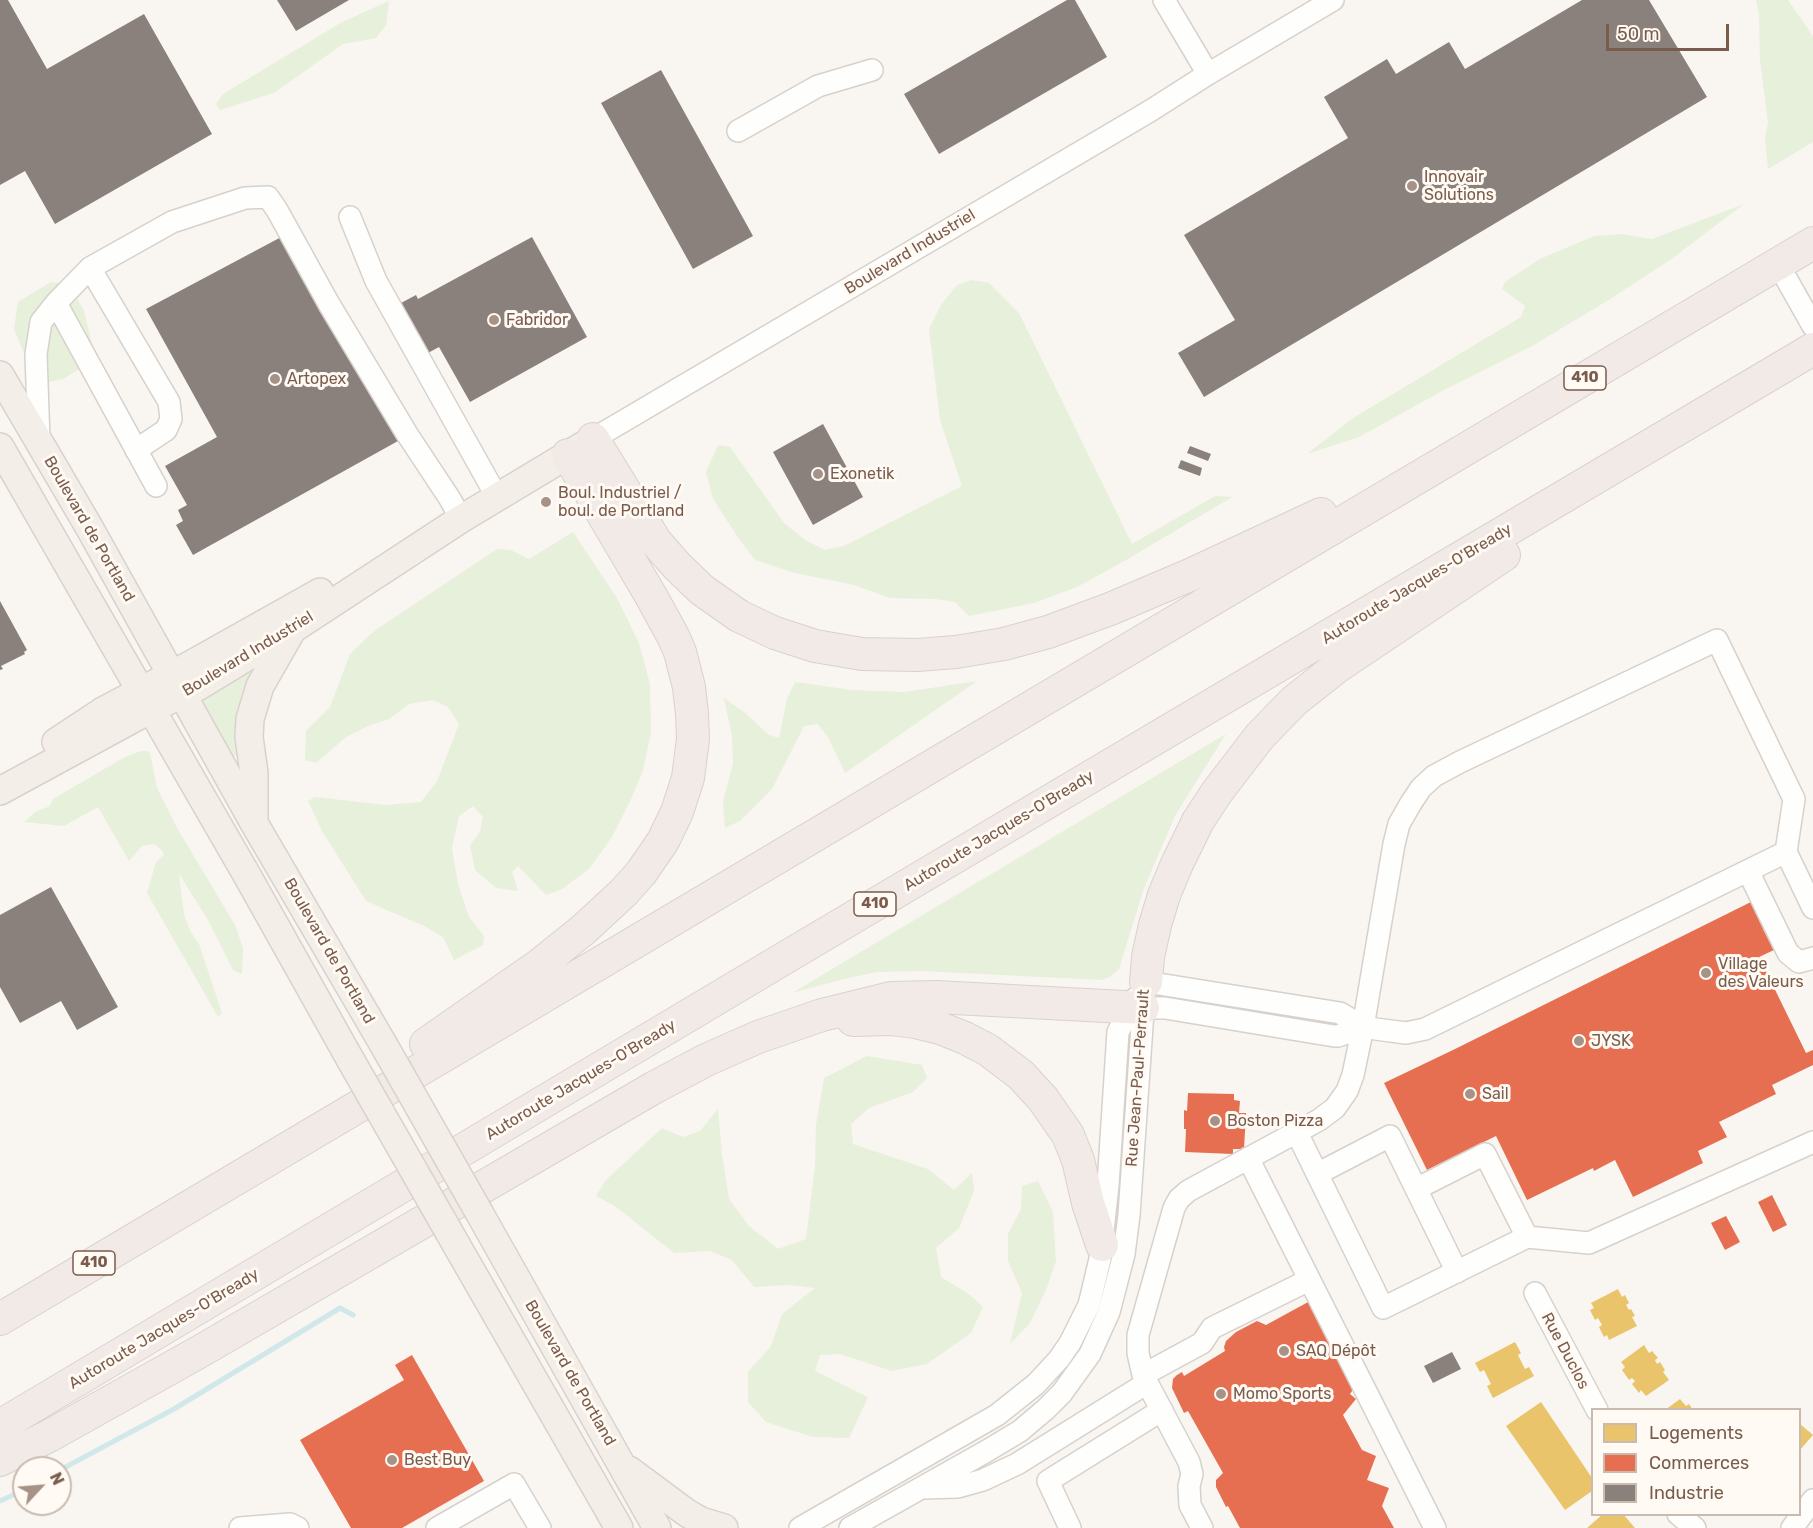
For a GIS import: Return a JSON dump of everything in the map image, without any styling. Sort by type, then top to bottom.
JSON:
[{"type":"highway","name":"410","points":[[0,1319],[1813,243]]},
{"type":"highway","name":"Autoroute Jacques-O'Bready","points":[[0,1426],[1813,349]]},
{"type":"highway","points":[[0,1460],[49,1436],[243,1328],[662,1083],[758,1037],[822,1015],[891,998],[1140,999],[1159,910],[1183,850],[1232,770],[1283,712],[1337,666],[1558,519],[1752,385]]},
{"type":"highway","points":[[580,447],[640,518],[662,550],[694,583],[720,604],[755,624],[801,642],[852,653],[903,655],[970,650],[1019,641],[1064,628],[1190,575],[1474,444]]},
{"type":"highway","points":[[189,1207],[552,956],[624,892],[651,859],[669,830],[686,786],[692,747],[692,705],[683,661],[677,644],[580,447]]},
{"type":"highway","points":[[758,1037],[830,1022],[891,1019],[940,1028],[988,1050],[1032,1086],[1068,1135],[1078,1160],[1088,1203],[1102,1245]]},
{"type":"main road","name":"Boulevard de Portland","points":[[0,375],[657,1528]]},
{"type":"main road","name":"Boulevard de Portland","points":[[0,447],[619,1528]]},
{"type":"main road","name":"Boulevard Industriel","points":[[0,791],[145,700],[177,684],[285,611],[460,518],[580,447]]},
{"type":"main road","name":"Boulevard Industriel","points":[[177,684],[199,686],[293,629],[460,518]]},
{"type":"main road","points":[[254,823],[254,773],[249,737],[250,720],[260,686],[293,629]]},
{"type":"main road","name":"Boulevard Industriel","points":[[0,778],[103,711],[145,700]]},
{"type":"main road","points":[[623,1466],[687,1513],[701,1521],[724,1528]]},
{"type":"street","points":[[1164,0],[1208,74]]},
{"type":"street","name":"Boulevard Industriel","points":[[580,447],[1150,111],[1333,0]]},
{"type":"street","points":[[738,131],[818,86],[872,70]]},
{"type":"street","points":[[39,442],[36,354],[41,322],[56,303],[90,268],[172,222],[245,198],[268,197],[329,304],[460,518]]},
{"type":"street","points":[[350,217],[381,290],[492,500]]},
{"type":"street","points":[[1778,264],[1813,326]]},
{"type":"street","points":[[90,268],[169,402],[171,419],[166,430],[136,450]]},
{"type":"street","points":[[56,303],[156,486]]},
{"type":"street","points":[[1202,1528],[1190,1506],[1189,1486],[1192,1474],[1189,1462],[1145,1379],[1138,1353],[1138,1335],[1174,1208],[1179,1199],[1188,1191],[1319,1120],[1335,1108],[1347,1091],[1364,1027],[1394,844],[1399,824],[1421,788],[1434,776],[1460,762],[1717,640],[1794,800],[1786,852],[1813,908]]},
{"type":"street","points":[[1140,999],[1340,1013],[1364,1027],[1406,1033],[1425,1029],[1786,852]]},
{"type":"street","points":[[1748,871],[1788,953],[1799,962],[1813,958]]},
{"type":"street","name":"Rue Jean-Paul-Perrault","points":[[800,1528],[990,1420],[1028,1391],[1059,1359],[1080,1325],[1092,1294],[1102,1245],[1118,1032],[1140,999]]},
{"type":"street","name":"Rue Jean-Paul-Perrault","points":[[849,1528],[999,1444],[1038,1417],[1068,1385],[1087,1360],[1115,1294],[1127,1234],[1140,999]]},
{"type":"street","points":[[1297,1133],[1383,1308],[1527,1237],[1589,1243],[1813,1142]]},
{"type":"street","points":[[1317,1174],[1390,1136],[1457,1272]]},
{"type":"street","points":[[1416,1189],[1485,1154],[1527,1237]]},
{"type":"street","points":[[1248,1158],[1435,1528]]},
{"type":"street","points":[[921,1488],[958,1487],[983,1480],[1008,1469],[1034,1455],[1202,1342],[1212,1328],[1309,1280]]},
{"type":"street","name":"Rue Duclos","points":[[1535,1293],[1595,1408]]},
{"type":"street","points":[[1070,1528],[1048,1481],[1162,1410]]},
{"type":"street","points":[[437,1528],[514,1484],[540,1528]]},
{"type":"street","points":[[1792,1528],[1813,1500]]},
{"type":"street","points":[[1679,1516],[1695,1528]]},
{"type":"street","points":[[240,1528],[290,1524],[298,1528]]},
{"type":"green space","points":[[1756,0],[1788,0],[1813,36],[1813,142],[1768,169],[1765,137],[1768,123]]},
{"type":"green space","points":[[389,1],[386,25],[376,38],[343,44],[274,93],[220,110],[216,104],[223,94],[342,22]]},
{"type":"green space","points":[[1744,204],[1670,260],[1532,346],[1444,390],[1359,437],[1307,454],[1353,418],[1521,317],[1525,306],[1502,289],[1505,282],[1540,259],[1594,236],[1622,234],[1652,239]]},
{"type":"green space","points":[[972,280],[989,283],[1019,313],[1132,544],[1215,496],[1232,497],[1077,587],[1034,603],[969,616],[955,602],[890,598],[854,585],[795,573],[755,560],[713,499],[706,472],[718,445],[730,447],[784,523],[805,540],[825,550],[844,546],[962,486],[940,420],[929,329],[941,305],[957,285]]},
{"type":"green space","points":[[51,282],[69,284],[84,311],[92,344],[83,367],[63,379],[44,383],[23,351],[14,329],[18,302]]},
{"type":"green space","points":[[573,532],[617,598],[639,643],[650,684],[651,732],[643,771],[612,837],[589,869],[562,889],[546,895],[518,866],[512,872],[518,891],[496,888],[475,870],[470,845],[480,832],[483,817],[473,806],[459,816],[452,848],[458,884],[469,917],[484,936],[483,945],[454,960],[443,937],[424,926],[366,901],[322,831],[308,801],[315,797],[386,805],[421,802],[437,781],[459,724],[448,707],[433,700],[409,704],[389,719],[346,737],[316,763],[305,760],[306,731],[330,707],[350,654],[374,631],[497,549],[511,550],[529,559]]},
{"type":"green space","points":[[253,668],[255,669],[240,755],[231,756],[200,700]]},
{"type":"green space","points":[[977,681],[845,773],[829,739],[818,724],[804,726],[772,789],[740,821],[725,828],[723,802],[733,763],[732,736],[724,698],[744,712],[769,735],[779,738],[787,699],[795,682],[852,690],[905,692]]},
{"type":"green space","points":[[1226,734],[1176,814],[1144,888],[1119,969],[1110,977],[1101,980],[921,971],[877,972],[792,993]]},
{"type":"green space","points":[[141,751],[150,753],[157,788],[176,826],[235,925],[243,948],[242,974],[233,970],[208,920],[179,874],[184,915],[190,931],[199,944],[222,1013],[218,1017],[147,893],[156,862],[164,855],[162,850],[154,844],[142,846],[129,861],[98,807],[64,826],[24,822],[35,812],[50,806],[53,799],[125,757]]},
{"type":"green space","points":[[867,1056],[922,1065],[927,1078],[913,1092],[869,1108],[851,1124],[853,1144],[928,1169],[954,1190],[972,1173],[974,1191],[959,1228],[936,1248],[941,1277],[970,1295],[983,1307],[971,1333],[927,1364],[892,1371],[840,1354],[820,1355],[815,1371],[868,1397],[849,1438],[813,1437],[766,1422],[748,1402],[748,1372],[771,1346],[782,1314],[815,1288],[789,1285],[754,1287],[732,1260],[710,1251],[674,1253],[615,1206],[596,1196],[606,1180],[662,1128],[683,1137],[700,1131],[718,1109],[729,1199],[749,1226],[778,1249],[806,1239],[815,1167],[816,1125],[824,1078]]},
{"type":"green space","points":[[1038,1181],[1053,1212],[1056,1261],[1046,1290],[1030,1323],[1010,1344],[1022,1293],[1008,1261],[1008,1234],[1021,1209],[1022,1186]]},
{"type":"building: Logements","points":[[1618,1289],[1622,1297],[1625,1295],[1629,1303],[1626,1305],[1635,1316],[1632,1317],[1637,1326],[1609,1340],[1607,1335],[1604,1337],[1599,1327],[1602,1325],[1598,1318],[1595,1320],[1590,1310],[1594,1308],[1591,1303]]},
{"type":"building: Logements","points":[[1515,1342],[1521,1353],[1518,1355],[1525,1369],[1529,1367],[1534,1376],[1493,1398],[1487,1386],[1491,1384],[1484,1370],[1480,1372],[1475,1363]]},
{"type":"building: Logements","points":[[1644,1345],[1649,1353],[1652,1351],[1658,1358],[1655,1360],[1657,1364],[1660,1362],[1669,1380],[1646,1396],[1641,1390],[1639,1393],[1632,1384],[1635,1381],[1632,1378],[1629,1380],[1622,1370],[1625,1367],[1621,1362]]},
{"type":"building: Logements","points":[[1680,1399],[1686,1406],[1689,1404],[1692,1408],[1668,1408]]},
{"type":"building: Logements","points":[[1541,1402],[1591,1477],[1591,1492],[1565,1510],[1506,1426]]},
{"type":"building: Logements","points":[[1801,1425],[1813,1435],[1801,1449]]},
{"type":"building: Logements","points":[[1601,1516],[1625,1516],[1635,1528],[1587,1528]]},
{"type":"building: Commerces","points":[[1765,895],[1778,921],[1763,929],[1774,950],[1759,957],[1806,1053],[1813,1050],[1813,1065],[1772,1085],[1776,1094],[1719,1122],[1727,1137],[1698,1151],[1703,1163],[1633,1197],[1615,1160],[1594,1171],[1593,1168],[1527,1200],[1496,1136],[1427,1170],[1384,1083]]},
{"type":"building: Commerces","name":"Boston Pizza","points":[[1188,1093],[1234,1094],[1234,1100],[1240,1101],[1239,1113],[1246,1113],[1244,1149],[1233,1149],[1233,1154],[1185,1152],[1184,1110],[1187,1111]]},
{"type":"building: Commerces","points":[[1772,1195],[1787,1225],[1773,1232],[1758,1202]]},
{"type":"building: Commerces","points":[[1726,1216],[1740,1242],[1725,1250],[1711,1223]]},
{"type":"building: Commerces","points":[[1310,1301],[1356,1385],[1350,1394],[1356,1399],[1343,1415],[1362,1450],[1376,1456],[1367,1480],[1389,1488],[1382,1506],[1394,1528],[1240,1528],[1216,1487],[1216,1480],[1223,1473],[1188,1411],[1184,1413],[1172,1388],[1173,1379],[1177,1375],[1182,1372],[1184,1376],[1225,1351],[1226,1341],[1236,1332],[1257,1321],[1266,1325]]},
{"type":"building: Commerces","name":"Best Buy","points":[[412,1355],[484,1481],[402,1528],[351,1528],[300,1440],[404,1380],[395,1365]]},
{"type":"building: Industrie","points":[[0,0],[8,0],[47,69],[144,14],[212,134],[55,224],[25,171],[0,185]]},
{"type":"building: Industrie","points":[[277,0],[349,0],[296,31]]},
{"type":"building: Industrie","points":[[1067,0],[1075,0],[1107,57],[939,154],[904,94]]},
{"type":"building: Industrie","name":"Innovair Solutions","points":[[1582,0],[1649,0],[1707,97],[1204,397],[1178,353],[1235,320],[1184,235],[1348,138],[1324,97],[1387,59],[1396,74],[1449,42],[1465,69]]},
{"type":"building: Industrie","points":[[661,70],[753,236],[693,269],[601,103]]},
{"type":"building: Industrie","name":"Artopex","points":[[285,235],[398,441],[193,555],[176,525],[183,521],[178,510],[187,505],[165,466],[217,437],[146,309]]},
{"type":"building: Industrie","name":"Fabridor","points":[[532,237],[587,337],[470,402],[439,347],[428,353],[401,303],[416,295],[418,299]]},
{"type":"building: Industrie","name":"Exonetik","points":[[823,424],[863,497],[813,525],[773,452]]},
{"type":"building: Industrie","points":[[1190,446],[1211,454],[1208,461],[1187,453]]},
{"type":"building: Industrie","points":[[1181,460],[1202,468],[1200,476],[1178,468]]},
{"type":"building: Industrie","points":[[0,601],[27,650],[25,654],[1,666],[3,669],[0,670]]},
{"type":"building: Industrie","points":[[51,887],[118,1007],[77,1030],[61,1001],[20,1023],[0,987],[0,915]]},
{"type":"building: Industrie","points":[[1452,1352],[1461,1369],[1433,1383],[1424,1366]]},
{"type":"waterway","points":[[72,1464],[174,1409],[340,1308],[353,1315]]},
{"type":"waterway","points":[[0,1501],[12,1496]]},
{"type":"place","name":"Innovair Solutions","points":[[1412,186]]},
{"type":"place","name":"Fabridor","points":[[494,320]]},
{"type":"place","name":"Artopex","points":[[275,379]]},
{"type":"place","name":"Exonetik","points":[[818,474]]},
{"type":"place","name":"Boul. Industriel / boul. de Portland","points":[[546,502]]},
{"type":"place","name":"Village des Valeurs","points":[[1706,973]]},
{"type":"place","name":"JYSK","points":[[1579,1041]]},
{"type":"place","name":"Sail","points":[[1470,1094]]},
{"type":"place","name":"Boston Pizza","points":[[1215,1121]]},
{"type":"place","name":"SAQ Dépôt","points":[[1284,1351]]},
{"type":"place","name":"Momo Sports","points":[[1221,1394]]},
{"type":"place","name":"Best Buy","points":[[392,1460]]}]
